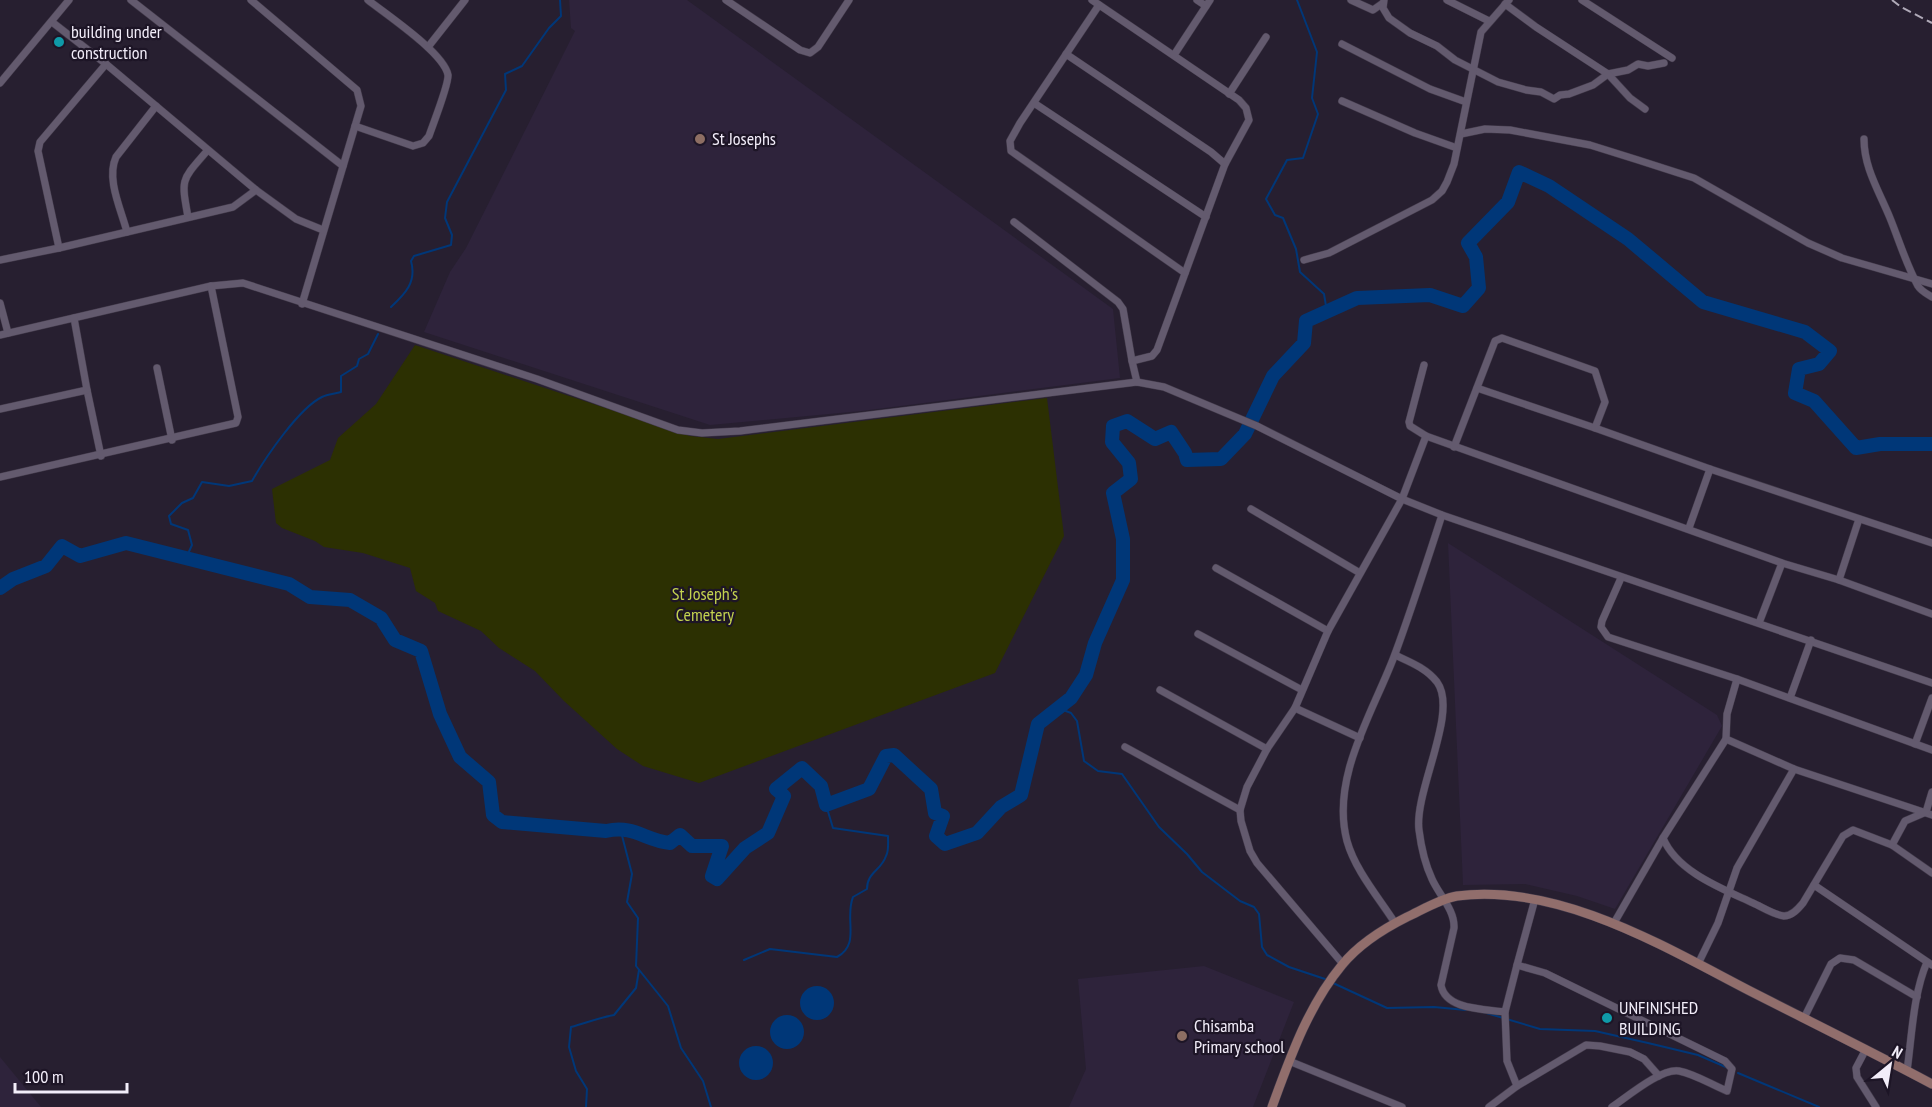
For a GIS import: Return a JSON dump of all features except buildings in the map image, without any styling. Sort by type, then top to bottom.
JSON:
[{"type":"street","points":[[0,83],[4,72],[52,22],[69,0]]},
{"type":"street","points":[[131,0],[343,166]]},
{"type":"street","points":[[355,126],[413,146],[423,143],[429,136],[449,77],[445,65],[428,47],[368,0]]},
{"type":"street","points":[[428,47],[465,0]]},
{"type":"street","points":[[726,0],[800,50],[810,53],[818,47],[849,0]]},
{"type":"street","points":[[1174,55],[1208,3],[1197,0]]},
{"type":"street","points":[[1351,0],[1389,18],[1410,33],[1437,46],[1455,60],[1498,82],[1542,92],[1554,99],[1593,85],[1608,74],[1628,70],[1638,64],[1648,66],[1664,63]]},
{"type":"street","points":[[1447,0],[1489,21]]},
{"type":"street","points":[[1582,0],[1672,58]]},
{"type":"street","points":[[255,1],[357,90],[361,106],[302,304]]},
{"type":"street","points":[[1132,361],[1152,356],[1157,350],[1225,164],[1249,120],[1246,108],[1229,94],[1096,2],[1066,54],[1010,141],[1011,151],[1185,273]]},
{"type":"street","points":[[1373,10],[1384,2]]},
{"type":"street","points":[[1384,2],[1383,8],[1389,18]]},
{"type":"street","points":[[1304,260],[1329,253],[1432,200],[1442,191],[1447,182],[1461,134],[1481,32],[1507,2],[1536,27],[1608,74],[1630,98],[1645,109]]},
{"type":"street","points":[[52,22],[106,64],[255,190],[296,219],[323,230]]},
{"type":"street","points":[[1229,94],[1266,38]]},
{"type":"street","points":[[1342,44],[1430,89],[1466,102]]},
{"type":"street","points":[[1066,54],[1212,152],[1225,164]]},
{"type":"street","points":[[59,248],[38,151],[40,142],[106,64]]},
{"type":"street","points":[[1342,101],[1415,133],[1457,148]]},
{"type":"street","points":[[1034,103],[1206,217]]},
{"type":"street","points":[[127,232],[112,167],[156,106]]},
{"type":"street","points":[[1461,134],[1485,129],[1510,130],[1590,145],[1638,160],[1694,178],[1808,243],[1842,258],[1932,284]]},
{"type":"street","points":[[1864,139],[1864,150],[1870,174],[1886,208],[1906,262],[1923,292],[1932,297]]},
{"type":"street","points":[[188,218],[183,189],[184,181],[207,151]]},
{"type":"street","points":[[0,260],[233,207],[255,190]]},
{"type":"street","points":[[1014,222],[1118,302],[1123,309],[1137,382]]},
{"type":"street","points":[[0,303],[4,334],[211,286],[243,283],[546,382],[678,430],[702,433],[752,430],[1137,382],[1164,387],[1257,426],[1402,499],[1442,515],[1932,683]]},
{"type":"street","points":[[0,477],[234,425],[238,420],[211,286]]},
{"type":"street","points":[[74,318],[101,456]]},
{"type":"street","points":[[1454,447],[1495,341],[1502,338],[1595,371],[1605,402],[1595,428]]},
{"type":"street","points":[[1424,365],[1408,422],[1410,426],[1426,436],[1932,614]]},
{"type":"street","points":[[157,368],[172,440]]},
{"type":"street","points":[[1477,388],[1932,543]]},
{"type":"street","points":[[0,409],[87,390]]},
{"type":"street","points":[[1342,964],[1257,863],[1250,851],[1240,810],[1247,787],[1266,749],[1295,708],[1328,631],[1402,499],[1426,436]]},
{"type":"street","points":[[1689,528],[1710,469]]},
{"type":"street","points":[[1251,509],[1360,573]]},
{"type":"street","points":[[1395,923],[1355,862],[1347,841],[1343,820],[1344,793],[1349,765],[1395,655],[1442,515]]},
{"type":"street","points":[[1839,580],[1859,519]]},
{"type":"street","points":[[1759,623],[1782,563]]},
{"type":"street","points":[[1216,568],[1328,631]]},
{"type":"street","points":[[1622,578],[1602,621],[1601,627],[1608,637],[1737,679],[1932,750]]},
{"type":"street","points":[[1198,634],[1302,690]]},
{"type":"street","points":[[1790,698],[1811,640]]},
{"type":"street","points":[[1395,655],[1423,668],[1438,684],[1442,698],[1443,715],[1420,806],[1418,827],[1431,877],[1455,920],[1441,985],[1444,996],[1453,1002],[1506,1015]]},
{"type":"street","points":[[1614,923],[1663,838],[1726,739],[1727,714],[1737,679]]},
{"type":"street","points":[[1160,690],[1266,749]]},
{"type":"street","points":[[1915,744],[1932,698]]},
{"type":"street","points":[[1295,708],[1360,738]]},
{"type":"street","points":[[1726,739],[1794,769],[1929,814]]},
{"type":"street","points":[[1125,747],[1240,810]]},
{"type":"street","points":[[1698,964],[1718,923],[1737,868],[1794,769]]},
{"type":"street","points":[[1929,814],[1932,792]]},
{"type":"street","points":[[1892,845],[1905,821],[1929,814]]},
{"type":"street","points":[[1663,838],[1671,853],[1694,872],[1728,891],[1785,916],[1795,911],[1803,903],[1848,831],[1857,830],[1892,845],[1932,873]]},
{"type":"street","points":[[1814,885],[1930,963],[1921,975],[1907,1071]]},
{"type":"street","points":[[1272,1107],[1289,1061],[1316,1004],[1342,964],[1370,939],[1395,923],[1443,900],[1456,897],[1495,896],[1535,899],[1614,923],[1932,1084]]},
{"type":"street","points":[[1517,1086],[1507,1061],[1506,1015],[1535,899]]},
{"type":"street","points":[[1804,1018],[1831,964],[1840,957],[1854,960],[1917,997]]},
{"type":"street","points":[[1517,965],[1545,973],[1730,1065],[1732,1073],[1727,1091],[1680,1071],[1670,1071],[1612,1107]]},
{"type":"street","points":[[1489,1107],[1517,1086],[1586,1045],[1630,1052],[1644,1059],[1659,1076]]},
{"type":"street","points":[[1866,1049],[1856,1072],[1876,1107]]},
{"type":"street","points":[[1289,1061],[1402,1107]]},
{"type":"shaded area","name":"St Josephs","points":[[569,0],[687,0],[1113,309],[1120,378],[861,411],[710,425],[424,332],[450,272],[466,248],[575,31],[571,28]]},
{"type":"shaded area","points":[[1448,543],[1717,715],[1722,726],[1615,909],[1577,896],[1525,884],[1463,885]]},
{"type":"shaded area","name":"Chisamba Primary school","points":[[1204,966],[1294,1002],[1253,1107],[1069,1107],[1086,1069],[1078,979]]},
{"type":"shaded area","points":[[0,1057],[41,1107],[0,1107]]},
{"type":"green space","name":"St Joseph's Cemetery","points":[[415,345],[690,436],[718,439],[1047,398],[1064,536],[995,673],[699,783],[643,766],[617,749],[535,671],[499,648],[481,631],[438,611],[435,603],[416,591],[410,568],[363,553],[324,547],[276,523],[272,489],[330,460],[338,438],[376,404]]},
{"type":"water","points":[[817,986],[829,991],[834,1003],[829,1015],[817,1020],[805,1015],[800,1003],[805,991]]},
{"type":"water","points":[[787,1015],[799,1020],[804,1032],[799,1044],[787,1049],[775,1044],[770,1032],[775,1020]]},
{"type":"water","points":[[756,1046],[768,1051],[773,1063],[768,1075],[756,1080],[744,1075],[739,1063],[744,1051]]},
{"type":"waterway","points":[[391,307],[409,287],[412,275],[411,261],[414,256],[451,245],[452,235],[445,218],[447,202],[506,90],[505,74],[522,66],[549,28],[561,16],[560,0]]},
{"type":"waterway","points":[[1297,0],[1317,52],[1312,98],[1318,114],[1303,158],[1287,160],[1266,199],[1275,215],[1283,218],[1296,249],[1300,272],[1324,294],[1327,312]]},
{"type":"waterway","points":[[0,588],[13,579],[46,566],[62,546],[80,556],[126,543],[289,584],[310,597],[350,600],[381,618],[395,640],[421,651],[440,714],[460,757],[489,782],[493,815],[502,822],[606,831],[625,830],[670,843],[680,835],[692,846],[722,846],[712,876],[717,879],[745,848],[768,833],[784,796],[776,789],[802,768],[821,786],[826,805],[869,789],[886,756],[894,755],[931,789],[935,813],[943,816],[936,836],[945,844],[977,833],[1001,807],[1021,795],[1038,724],[1071,698],[1086,675],[1095,643],[1123,580],[1123,539],[1113,493],[1131,479],[1129,463],[1112,442],[1113,426],[1127,421],[1155,439],[1171,432],[1187,460],[1221,459],[1245,434],[1273,376],[1304,343],[1306,321],[1357,298],[1430,295],[1463,306],[1479,288],[1476,257],[1468,243],[1508,202],[1519,172],[1549,186],[1628,239],[1703,302],[1805,332],[1830,351],[1819,364],[1799,369],[1795,393],[1814,401],[1856,448],[1880,444],[1932,444]]},
{"type":"waterway","points":[[186,558],[192,545],[188,530],[171,524],[169,516],[182,503],[193,498],[202,482],[229,486],[252,481],[293,422],[322,397],[341,392],[341,376],[357,366],[359,359],[368,354],[378,334]]},
{"type":"waterway","points":[[1058,708],[1071,713],[1077,721],[1084,761],[1098,771],[1122,774],[1159,827],[1202,872],[1240,901],[1254,907],[1259,914],[1262,947],[1267,955],[1289,967],[1328,980]]},
{"type":"waterway","points":[[744,960],[770,949],[837,957],[848,945],[853,897],[867,889],[869,879],[884,861],[888,852],[888,836],[833,828],[826,805]]},
{"type":"waterway","points":[[620,828],[632,874],[627,902],[638,918],[636,966],[668,1006],[681,1048],[703,1081],[711,1107]]},
{"type":"waterway","points":[[586,1107],[587,1089],[576,1071],[569,1047],[571,1027],[614,1015],[636,988],[639,970]]},
{"type":"waterway","points":[[1333,983],[1387,1008],[1434,1007],[1466,1010]]},
{"type":"waterway","points":[[1483,1012],[1540,1029],[1595,1031],[1648,1043],[1698,1055],[1728,1068]]},
{"type":"waterway","points":[[1738,1073],[1819,1107]]},
{"type":"railway","points":[[1892,0],[1932,23]]},
{"type":"place","name":"building under construction","points":[[59,42]]},
{"type":"place","name":"St Josephs","points":[[700,139]]},
{"type":"place","name":"UNFINISHED BUILDING","points":[[1607,1018]]},
{"type":"place","name":"Chisamba Primary school","points":[[1182,1036]]}]
